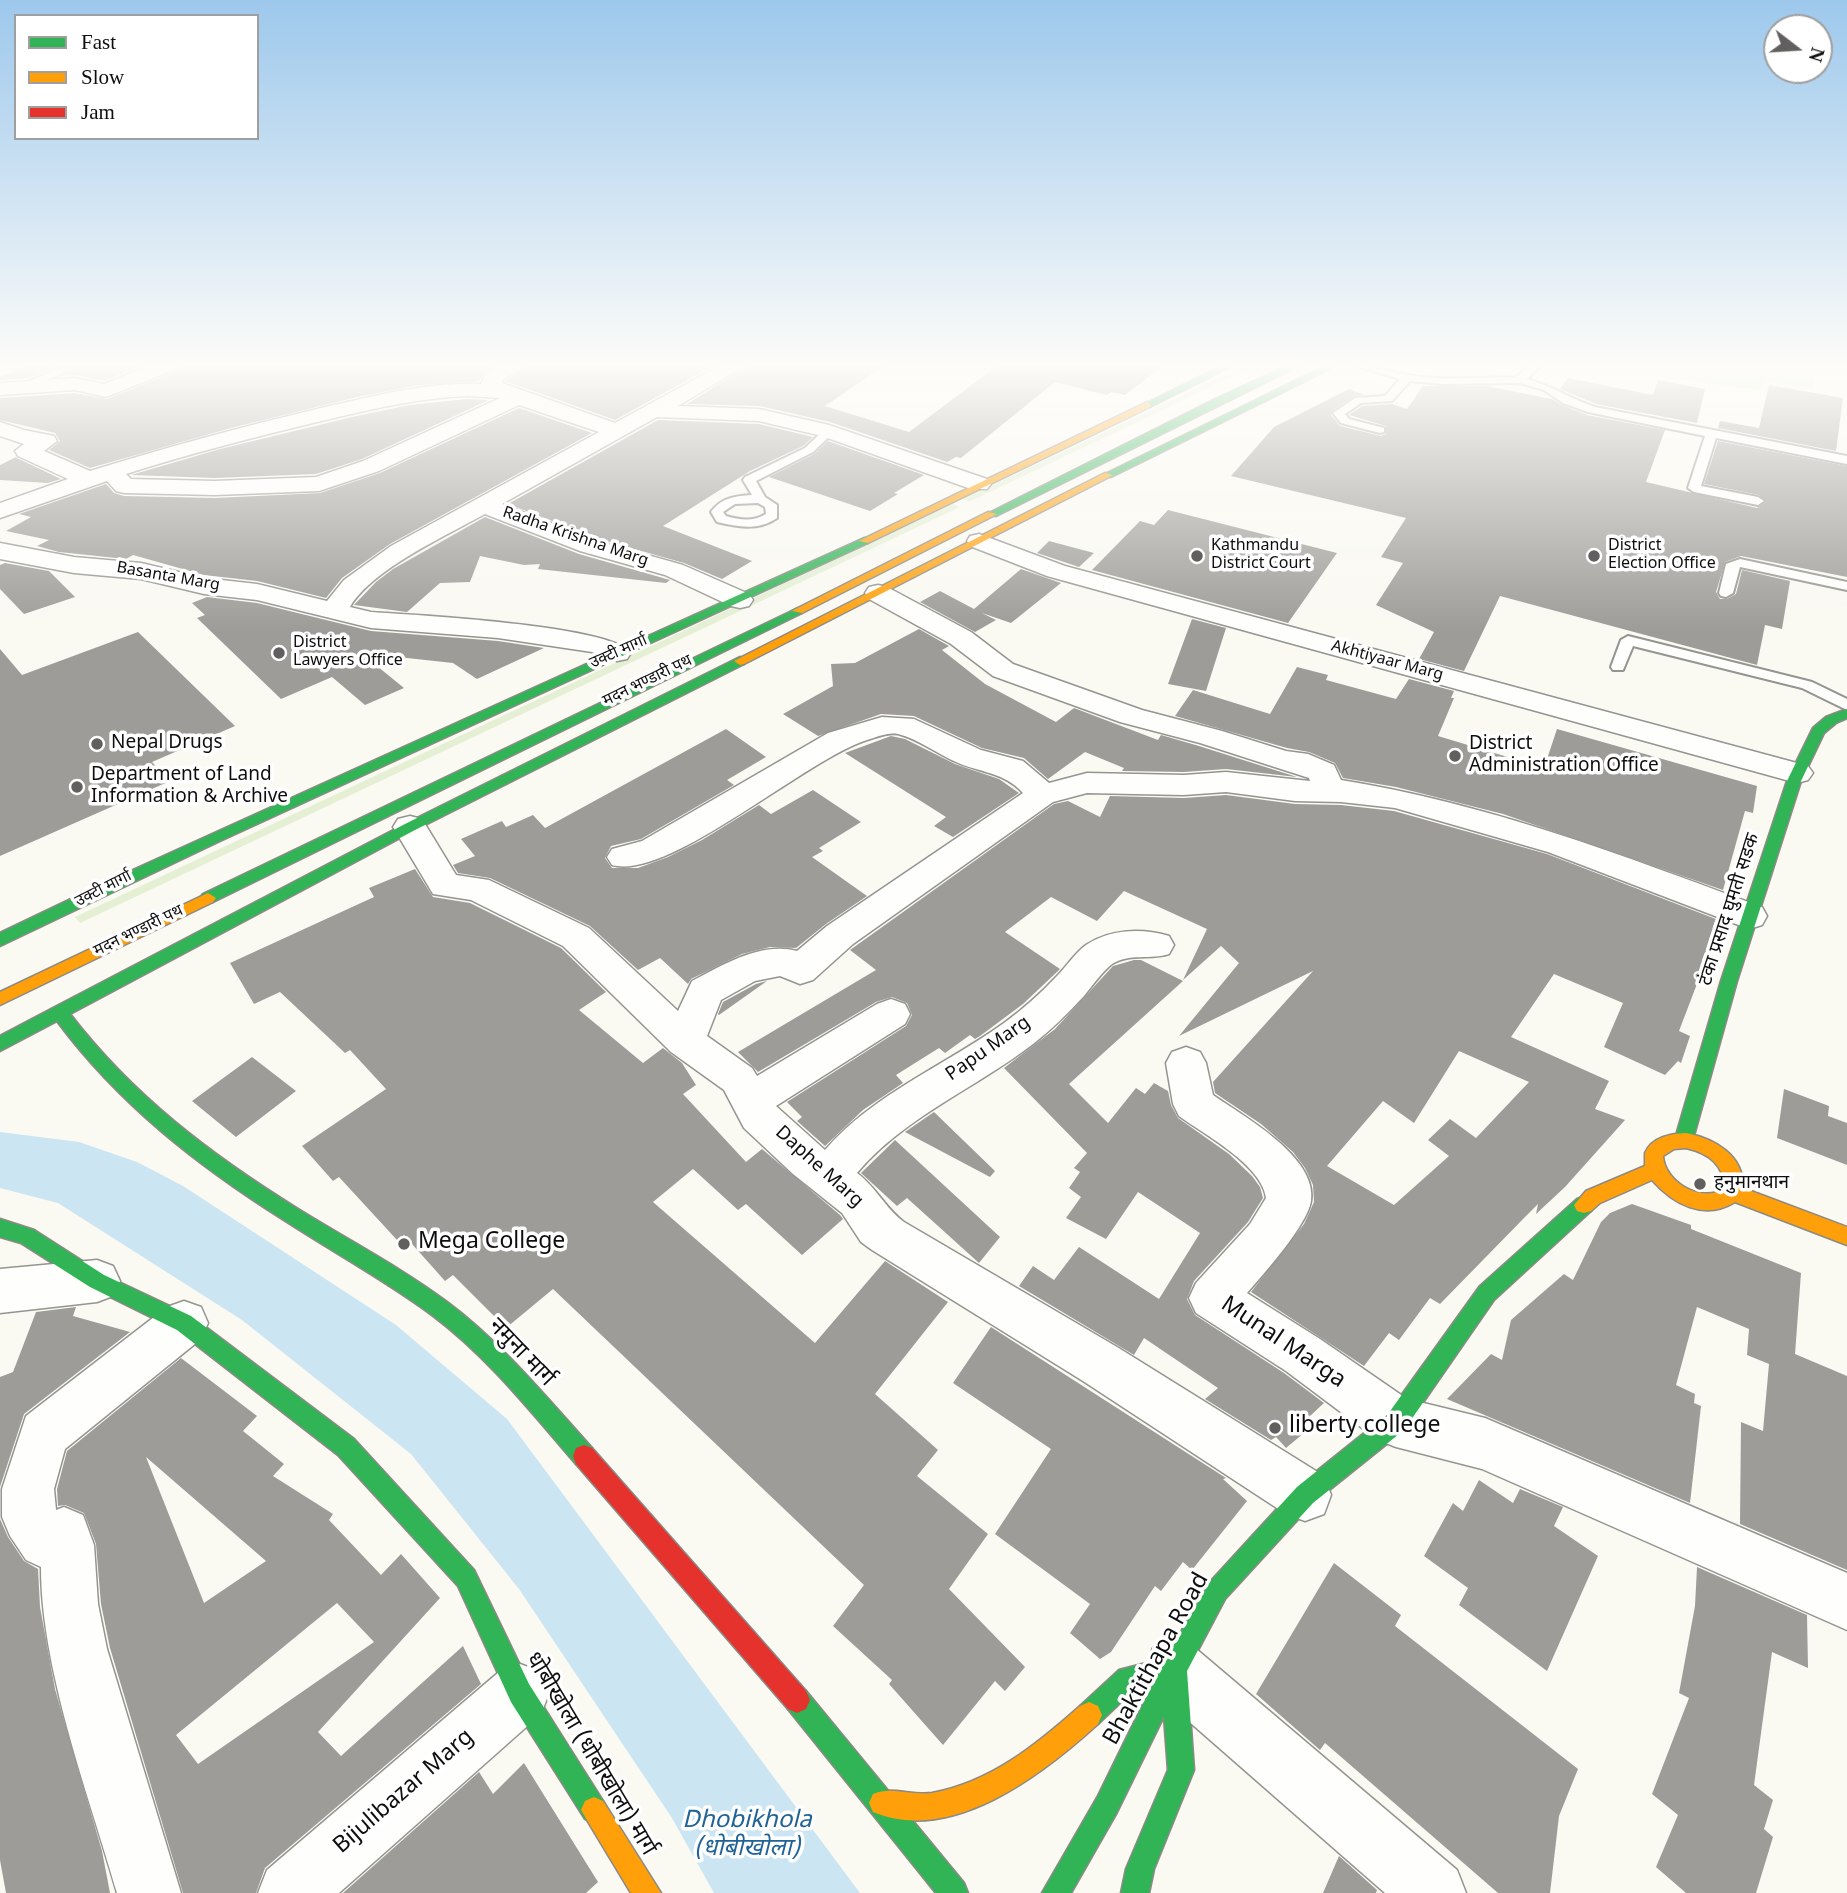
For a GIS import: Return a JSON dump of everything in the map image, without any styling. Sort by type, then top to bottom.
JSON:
[{"type":"main road","name":"उक्टी मार्गा","points":[[4,938],[159,861],[740,600],[1044,453]]},
{"type":"main road","points":[[860,562],[1086,453]]},
{"type":"main road","name":"मदन भण्डारी पथ","points":[[0,999],[848,586],[1113,453]]},
{"type":"main road","points":[[0,1044],[410,827],[1152,453]]},
{"type":"main road","name":"टंका प्रसाद घुमती सडक","points":[[1684,1139],[1749,916],[1797,773],[1811,740],[1826,721],[1847,713]]},
{"type":"main road","name":"नमुना मार्ग","points":[[59,1012],[72,1035],[118,1084],[188,1147],[422,1296],[475,1338],[648,1525],[882,1802],[954,1893]]},
{"type":"main road","points":[[1684,1139],[1712,1150],[1724,1161],[1736,1183],[1733,1193],[1726,1200],[1703,1204],[1674,1192],[1655,1170],[1651,1159],[1653,1150],[1660,1142],[1684,1139]]},
{"type":"main road","name":"Bhaktithapa Road","points":[[1056,1893],[1107,1805],[1174,1669],[1217,1591],[1305,1495],[1396,1422],[1487,1293],[1593,1196],[1655,1170]]},
{"type":"main road","points":[[1733,1193],[1847,1237]]},
{"type":"main road","name":"धोबीखोला (धोबीखोला) मार्ग","points":[[0,1228],[27,1236],[97,1281],[184,1322],[346,1447],[466,1578],[520,1693],[647,1893]]},
{"type":"main road","points":[[882,1802],[929,1807],[988,1789],[1044,1756],[1128,1679],[1174,1669],[1181,1770],[1140,1869],[1135,1893]]},
{"type":"street","points":[[31,453],[88,479]]},
{"type":"street","points":[[0,511],[168,453]]},
{"type":"street","points":[[111,471],[124,486],[215,488],[319,484],[371,466],[397,453]]},
{"type":"street","name":"Radha Krishna Marg","points":[[483,505],[577,453]]},
{"type":"street","points":[[893,453],[979,484]]},
{"type":"street","points":[[334,613],[339,600],[356,583],[400,551],[483,505]]},
{"type":"street","name":"Radha Krishna Marg","points":[[483,505],[589,546],[674,570],[740,600]]},
{"type":"street","name":"Akhtiyaar Marg","points":[[979,541],[1056,572],[1797,773]]},
{"type":"street","name":"Basanta Marg","points":[[0,551],[74,565],[141,571],[204,586],[257,592],[371,620],[498,630],[598,645],[617,653]]},
{"type":"street","points":[[878,593],[961,638],[1003,670],[1131,716],[1212,737],[1283,761],[1297,761],[1323,772],[1328,788],[1396,798],[1560,844],[1749,916]]},
{"type":"street","points":[[624,857],[653,850],[839,739],[882,726],[903,725],[970,757],[1012,768],[1032,783],[1042,795]]},
{"type":"street","points":[[685,1041],[705,991],[745,970],[784,961],[800,970],[840,935],[1042,795],[1087,783],[1184,785],[1226,782],[1295,792],[1371,795]]},
{"type":"street","name":"Daphe Marg","points":[[410,827],[444,886],[477,888],[576,937],[685,1041],[738,1079],[759,1116],[858,1199],[877,1228],[888,1237],[1100,1364],[1305,1495]]},
{"type":"street","name":"Papu Marg","points":[[829,1176],[856,1144],[888,1119],[1019,1033],[1061,996],[1099,955],[1123,944],[1156,945]]},
{"type":"street","points":[[751,1100],[891,1014]]},
{"type":"street","name":"Munal Marga","points":[[1186,1063],[1194,1104],[1264,1154],[1286,1181],[1289,1201],[1266,1238],[1213,1298],[1303,1355],[1396,1422]]},
{"type":"street","points":[[0,1291],[97,1281]]},
{"type":"street","points":[[149,1893],[107,1751],[71,1611],[71,1557],[64,1534],[45,1541],[29,1517],[28,1489],[44,1434],[184,1322]]},
{"type":"street","points":[[1396,1422],[1485,1444],[1656,1520],[1791,1575],[1847,1602]]},
{"type":"street","points":[[1174,1669],[1434,1893]]},
{"type":"street","name":"Bijulibazar Marg","points":[[290,1893],[520,1693]]},
{"type":"lane","points":[[760,499],[748,480],[802,453]]},
{"type":"lane","points":[[1705,453],[1694,488],[1758,501]]},
{"type":"lane","points":[[1814,453],[1847,460]]},
{"type":"lane","points":[[1726,593],[1733,565],[1740,563],[1847,586]]},
{"type":"lane","points":[[1618,667],[1628,640],[1807,685],[1847,705]]},
{"type":"green space","points":[[1059,453],[1071,453],[969,502],[963,499]]},
{"type":"green space","points":[[953,504],[960,507],[80,923],[75,917]]},
{"type":"water","name":"Dhobikhola (धोबीखोला)","points":[[0,1132],[79,1142],[137,1162],[183,1186],[396,1325],[507,1419],[860,1893],[714,1893],[672,1818],[519,1589],[411,1454],[242,1320],[58,1203],[0,1188]]},
{"type":"building","points":[[57,453],[142,453],[90,468]]},
{"type":"building","points":[[205,453],[374,453],[316,474],[215,478],[131,475]]},
{"type":"building","points":[[422,453],[555,453],[390,544],[342,578],[326,598],[257,581],[204,575],[133,555],[126,559],[59,552],[37,546],[49,540],[6,531],[31,517],[19,514],[106,484],[114,493],[124,496],[215,498],[320,493],[380,473]]},
{"type":"building","points":[[598,453],[787,453],[750,471],[663,526],[752,561],[722,579],[684,563],[599,539],[508,504]]},
{"type":"building","points":[[863,453],[924,475],[870,511],[769,477],[814,454]]},
{"type":"building","points":[[922,453],[967,453],[947,462]]},
{"type":"building","points":[[1251,453],[1656,453],[1646,482],[1757,508],[1766,502],[1759,495],[1704,484],[1714,453],[1782,453],[1847,466],[1847,577],[1741,556],[1725,562],[1716,592],[1720,599],[1736,594],[1742,570],[1790,581],[1782,629],[1765,625],[1757,665],[1500,596],[1464,671],[1419,659],[1434,632],[1376,605],[1403,563],[1381,557],[1406,518],[1231,476]]},
{"type":"building","points":[[16,457],[61,479],[48,483],[0,480],[0,465]]},
{"type":"building","points":[[1168,510],[1337,553],[1288,623],[1092,570],[1140,521],[1154,525]]},
{"type":"building","points":[[485,517],[579,554],[670,580],[666,583],[538,569],[540,564],[524,565],[480,556],[470,582],[440,583],[407,612],[354,605],[393,569]]},
{"type":"building","points":[[1049,541],[1094,553],[1079,567],[1037,553]]},
{"type":"building","points":[[5,563],[49,571],[75,597],[24,614],[0,589],[0,565]]},
{"type":"building","points":[[1021,569],[1061,583],[1011,623],[982,613],[996,620],[975,632],[920,602],[940,591],[974,609]]},
{"type":"building","points":[[207,597],[257,603],[371,631],[498,641],[544,648],[477,679],[453,663],[361,653],[404,688],[365,705],[332,677],[281,699],[197,618],[205,615],[192,603]]},
{"type":"building","points":[[1192,619],[1226,628],[1206,691],[1168,684]]},
{"type":"building","points":[[919,629],[949,646],[942,650],[985,684],[1056,722],[1074,708],[1158,740],[1161,735],[1297,777],[1226,769],[1184,772],[1122,771],[1124,768],[1085,752],[1048,779],[1024,758],[982,748],[914,716],[881,714],[818,736],[783,714],[833,686],[831,664],[855,663]]},
{"type":"building","name":"Nepal Drugs","points":[[138,632],[235,726],[152,762],[170,781],[0,856],[0,649],[22,675]]},
{"type":"building","points":[[1297,667],[1328,675],[1326,680],[1396,699],[1409,679],[1454,691],[1451,698],[1454,698],[1438,736],[1544,768],[1557,729],[1757,786],[1753,813],[1745,811],[1723,890],[1503,814],[1396,787],[1343,778],[1335,763],[1309,752],[1175,716],[1193,690],[1270,714]]},
{"type":"building","points":[[726,729],[766,757],[727,780],[734,785],[641,839],[611,846],[605,858],[612,868],[638,868],[702,840],[759,805],[771,814],[813,790],[861,822],[819,848],[823,851],[812,857],[867,896],[796,948],[770,947],[742,954],[691,979],[688,984],[660,958],[638,970],[590,926],[490,878],[458,873],[453,865],[475,856],[461,839],[502,821],[506,827],[533,815],[545,828]]},
{"type":"building","points":[[891,736],[905,739],[955,764],[999,779],[1019,793],[953,837],[934,826],[946,817],[845,753]]},
{"type":"building","points":[[1226,795],[1295,804],[1341,805],[1394,811],[1547,854],[1721,921],[1679,1031],[1690,1036],[1681,1063],[1678,1061],[1665,1075],[1604,1047],[1623,1003],[1554,974],[1511,1037],[1609,1081],[1595,1109],[1625,1120],[1565,1187],[1536,1214],[1538,1204],[1440,1304],[1430,1298],[1399,1340],[1389,1333],[1364,1366],[1251,1292],[1304,1224],[1314,1202],[1313,1185],[1293,1152],[1261,1124],[1215,1093],[1213,1082],[1313,971],[1179,1036],[1239,963],[1221,946],[1183,980],[1207,929],[1124,891],[1097,921],[1051,897],[1005,932],[1060,969],[1023,1004],[980,1036],[975,1039],[970,1035],[945,1053],[939,1048],[896,1075],[903,1083],[863,1110],[825,1146],[797,1121],[802,1117],[787,1102],[906,1026],[912,1015],[907,1003],[892,997],[876,1002],[758,1072],[738,1052],[876,970],[850,950],[1054,804],[1068,801],[1100,817],[1110,796],[1184,798]],"holes":[[[1459,1051],[1529,1082],[1476,1138],[1450,1119],[1428,1140],[1449,1156],[1394,1205],[1327,1166],[1383,1101],[1414,1123]]]},
{"type":"building","points":[[415,869],[433,897],[470,903],[561,948],[606,992],[579,1010],[643,1063],[663,1048],[682,1063],[696,1085],[683,1094],[746,1162],[762,1149],[840,1215],[843,1219],[802,1255],[746,1204],[738,1210],[693,1169],[653,1202],[815,1343],[885,1261],[948,1302],[875,1394],[938,1450],[917,1476],[988,1534],[949,1589],[1025,1667],[1005,1691],[995,1681],[943,1745],[889,1684],[892,1680],[833,1626],[864,1585],[553,1289],[506,1328],[453,1275],[445,1281],[404,1235],[397,1240],[339,1177],[333,1181],[302,1146],[386,1089],[350,1050],[345,1053],[280,992],[254,1004],[230,963],[374,897],[369,888]]},
{"type":"building","points":[[1141,960],[1183,981],[1069,1084],[1108,1123],[1136,1088],[1145,1094],[1154,1083],[1168,1091],[1178,1118],[1229,1154],[1260,1187],[1263,1198],[1248,1222],[1194,1281],[1187,1299],[1195,1315],[1284,1373],[1324,1403],[1310,1416],[1316,1423],[1286,1448],[1276,1437],[1271,1440],[1205,1399],[1218,1388],[1144,1338],[1134,1355],[1019,1286],[1033,1266],[1054,1280],[1079,1247],[1159,1299],[1200,1233],[1138,1192],[1106,1239],[1066,1218],[1081,1197],[1069,1188],[1080,1172],[1074,1168],[1087,1153],[1004,1068],[1055,1029],[1113,966]]},
{"type":"building","points":[[767,981],[719,1015],[718,1014],[723,1002]]},
{"type":"building","points":[[252,1057],[296,1091],[236,1137],[192,1101]]},
{"type":"building","points":[[1784,1089],[1829,1106],[1828,1116],[1847,1123],[1847,1165],[1777,1138]]},
{"type":"building","points":[[934,1112],[995,1171],[990,1177],[905,1132]]},
{"type":"building","points":[[895,1140],[1000,1237],[979,1263],[907,1198],[897,1206],[861,1173]]},
{"type":"building","points":[[1632,1204],[1691,1225],[1691,1229],[1801,1273],[1795,1354],[1847,1376],[1847,1570],[1740,1524],[1741,1422],[1763,1431],[1769,1364],[1747,1355],[1749,1329],[1697,1307],[1676,1385],[1695,1394],[1694,1403],[1701,1406],[1690,1503],[1447,1399],[1491,1354],[1502,1360],[1511,1320],[1564,1274],[1573,1280],[1601,1222],[1610,1213]]},
{"type":"building","points":[[76,1307],[73,1316],[130,1332],[24,1414],[0,1487],[0,1377],[13,1372],[36,1312]]},
{"type":"building","points":[[991,1327],[1226,1478],[1223,1479],[1247,1501],[1192,1570],[1183,1562],[1161,1591],[1155,1586],[1111,1652],[1100,1659],[1070,1633],[1090,1604],[995,1534],[1051,1449],[953,1383]]},
{"type":"building","points":[[181,1358],[257,1416],[243,1431],[284,1464],[273,1476],[333,1514],[329,1520],[381,1575],[401,1554],[440,1598],[318,1732],[341,1756],[463,1646],[481,1684],[265,1868],[256,1893],[183,1893],[110,1648],[101,1604],[96,1544],[84,1513],[65,1505],[58,1506],[57,1489],[67,1451]],"holes":[[[146,1457],[266,1561],[204,1603]],[[337,1603],[374,1642],[198,1764],[176,1735]]]},
{"type":"building","points":[[1479,1480],[1513,1503],[1520,1489],[1563,1507],[1554,1526],[1598,1556],[1547,1671],[1459,1605],[1468,1588],[1424,1556],[1453,1503],[1463,1511]]},
{"type":"building","points":[[0,1519],[24,1561],[38,1569],[40,1607],[55,1689],[102,1851],[110,1893],[6,1893],[0,1860]]},
{"type":"building","points":[[1334,1563],[1401,1615],[1395,1626],[1578,1769],[1559,1816],[1550,1893],[1498,1893],[1325,1743],[1320,1750],[1256,1694]]},
{"type":"building","points":[[1697,1567],[1807,1615],[1808,1668],[1772,1652],[1754,1785],[1773,1800],[1764,1829],[1773,1837],[1756,1893],[1686,1893],[1656,1867],[1678,1815],[1652,1794],[1689,1698],[1679,1693],[1695,1606]]},
{"type":"building","points":[[524,1763],[598,1882],[586,1893],[343,1893],[479,1772],[493,1794]]},
{"type":"building","points":[[1339,1856],[1377,1890],[1376,1893],[1323,1893]]},
{"type":"traffic: fast","points":[[992,514],[1113,453]]},
{"type":"traffic: fast","points":[[1108,475],[1153,453]]},
{"type":"traffic: fast","points":[[0,940],[215,837],[864,541]]},
{"type":"traffic: fast","points":[[208,898],[798,611]]},
{"type":"traffic: fast","points":[[0,1044],[410,827],[740,661]]},
{"type":"traffic: fast","points":[[1684,1139],[1729,981],[1794,781],[1818,731],[1831,720],[1847,713]]},
{"type":"traffic: fast","points":[[59,1012],[116,1081],[181,1139],[252,1190],[427,1299],[460,1325],[516,1379],[584,1456]]},
{"type":"traffic: fast","points":[[1056,1893],[1107,1805],[1174,1669],[1217,1591],[1305,1495],[1396,1422],[1487,1293],[1584,1205]]},
{"type":"traffic: fast","points":[[0,1228],[27,1236],[97,1281],[184,1323],[346,1447],[466,1578],[520,1693],[594,1810]]},
{"type":"traffic: fast","points":[[1089,1715],[1128,1679],[1174,1669],[1181,1770],[1140,1869],[1135,1893]]},
{"type":"traffic: fast","points":[[797,1700],[954,1893]]},
{"type":"traffic: slow","points":[[864,541],[1046,453]]},
{"type":"traffic: slow","points":[[740,661],[1108,475]]},
{"type":"traffic: slow","points":[[798,611],[992,514]]},
{"type":"traffic: slow","points":[[0,999],[208,898]]},
{"type":"traffic: slow","points":[[1584,1205],[1593,1197],[1655,1170],[1654,1153],[1663,1145],[1674,1141],[1698,1143],[1721,1156],[1733,1176],[1733,1193]]},
{"type":"traffic: slow","points":[[1655,1170],[1672,1187],[1691,1199],[1711,1203],[1733,1193],[1847,1236]]},
{"type":"traffic: slow","points":[[882,1803],[925,1807],[955,1801],[976,1793],[997,1784],[1035,1760],[1089,1715]]},
{"type":"traffic: slow","points":[[594,1810],[647,1893]]},
{"type":"traffic: jam","points":[[584,1456],[797,1700]]},
{"type":"place","name":"Kathmandu District Court","points":[[1197,556]]},
{"type":"place","name":"District Election Office","points":[[1594,556]]},
{"type":"place","name":"District Lawyers Office","points":[[279,653]]},
{"type":"place","name":"Nepal Drugs","points":[[97,744]]},
{"type":"place","name":"District Administration Office","points":[[1455,756]]},
{"type":"place","name":"Department of Land Information & Archive","points":[[77,787]]},
{"type":"place","name":"हनुमानथान","points":[[1700,1184]]},
{"type":"place","name":"Mega College","points":[[404,1244]]},
{"type":"place","name":"liberty college","points":[[1275,1428]]}]
